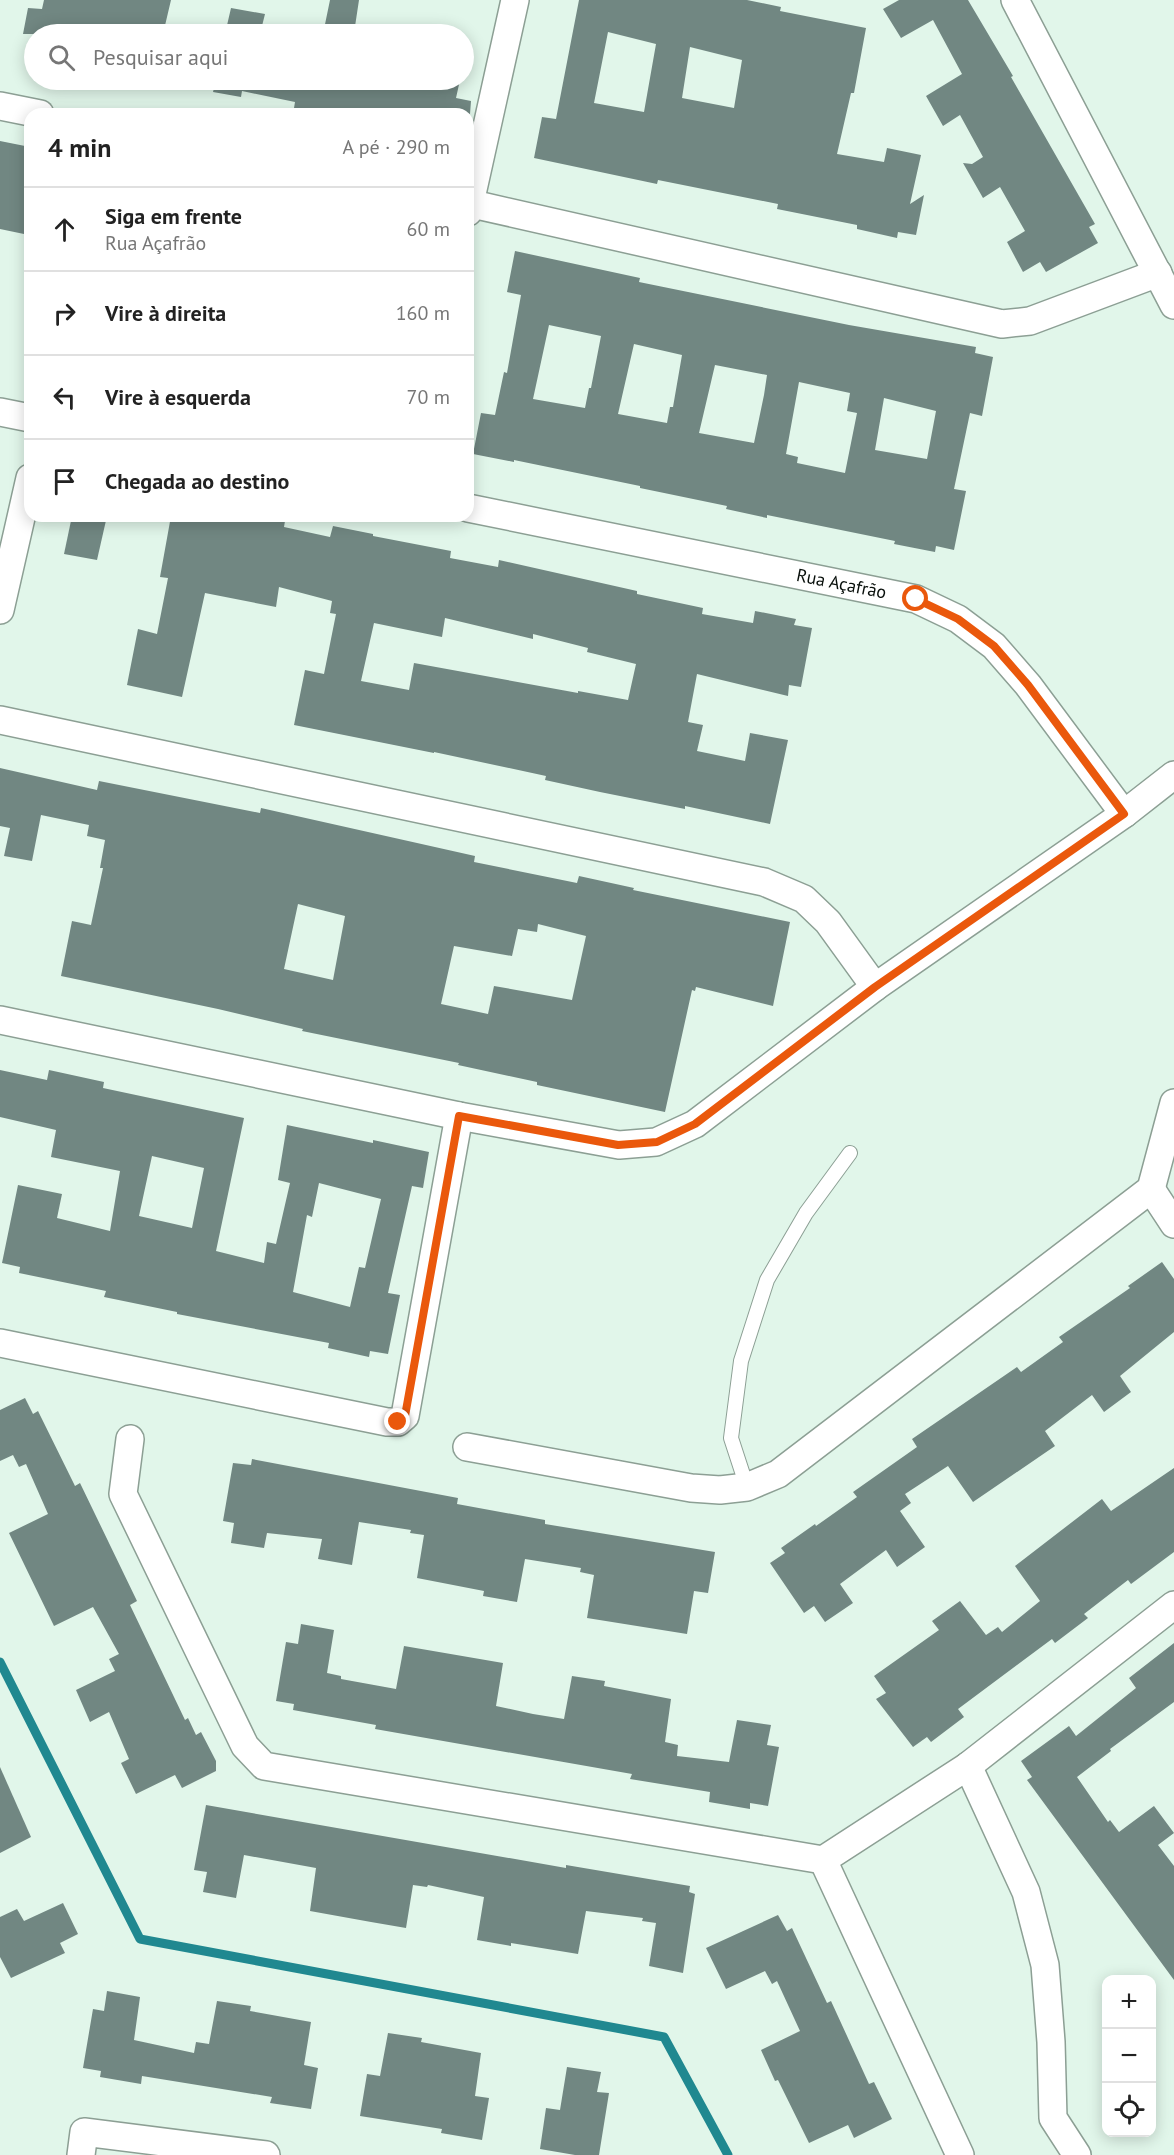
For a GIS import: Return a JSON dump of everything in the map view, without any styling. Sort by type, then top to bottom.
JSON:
[{"type":"street","points":[[474,184],[515,0]]},
{"type":"street","points":[[1015,0],[1174,304]]},
{"type":"street","points":[[0,106],[24,111]]},
{"type":"street","points":[[474,207],[1002,324],[1030,321],[1158,273]]},
{"type":"street","points":[[0,412],[24,417]]},
{"type":"street","points":[[0,610],[24,504]]},
{"type":"street","name":"Rua Açafrão","points":[[474,509],[916,599],[958,619],[994,646],[1028,685],[1124,814]]},
{"type":"street","points":[[0,720],[764,882],[804,899],[828,922],[875,987]]},
{"type":"street","points":[[0,1020],[459,1116],[618,1145],[657,1142],[695,1124],[875,987],[1124,814],[1174,774]]},
{"type":"street","points":[[467,1447],[691,1488],[720,1490],[747,1488],[778,1474],[1151,1189],[1174,1103]]},
{"type":"street","points":[[0,1343],[387,1422],[398,1422],[405,1416],[459,1116]]},
{"type":"street","points":[[1151,1189],[1174,1224]]},
{"type":"street","points":[[130,1439],[123,1494],[245,1746],[264,1766],[823,1860],[968,1766],[1174,1605]]},
{"type":"street","points":[[968,1766],[1026,1892],[1045,1965],[1051,2042],[1053,2118],[1077,2155]]},
{"type":"street","points":[[823,1860],[960,2155]]},
{"type":"street","points":[[81,2155],[84,2132],[267,2155]]},
{"type":"lane","points":[[747,1488],[731,1438],[741,1361],[767,1280],[806,1213],[850,1153]]},
{"type":"building","points":[[44,0],[171,0],[165,24],[25,24],[28,8],[42,9]]},
{"type":"building","points":[[330,0],[359,0],[355,24],[325,24]]},
{"type":"building","points":[[579,0],[747,0],[781,7],[780,11],[866,28],[854,93],[851,93],[837,154],[884,162],[887,148],[921,155],[910,204],[924,195],[916,235],[898,232],[897,238],[857,229],[857,225],[777,209],[778,204],[658,180],[657,184],[534,158],[542,117],[556,119]],"holes":[[[608,32],[656,44],[644,112],[594,103]],[[690,47],[742,60],[734,108],[682,98]]]},
{"type":"building","points":[[899,0],[968,0],[1095,224],[1089,227],[1098,243],[1046,272],[1040,262],[1023,272],[1007,242],[1025,231],[1000,187],[983,198],[963,163],[972,164],[983,157],[960,115],[943,126],[926,96],[962,74],[933,20],[901,38],[883,9]]},
{"type":"building","points":[[231,8],[265,14],[262,24],[227,24]]},
{"type":"building","points":[[214,90],[458,90],[456,98],[471,101],[470,108],[294,108],[295,102],[242,91],[241,97],[213,92]]},
{"type":"building","points":[[0,141],[24,146],[24,234],[0,229]]},
{"type":"building","points":[[515,251],[640,278],[639,282],[849,325],[976,347],[975,353],[993,357],[982,416],[970,413],[954,489],[966,491],[954,550],[936,546],[935,552],[894,544],[895,541],[726,509],[727,506],[640,488],[640,486],[514,460],[514,462],[474,454],[481,413],[495,415],[504,372],[507,373],[521,295],[507,292]],"holes":[[[549,325],[601,336],[585,408],[533,399]],[[634,344],[682,355],[673,407],[670,407],[667,423],[618,414]],[[715,365],[767,375],[754,443],[699,433]],[[799,382],[850,393],[847,411],[857,413],[845,473],[797,463],[798,457],[786,454]],[[884,398],[936,411],[927,459],[875,450]]]},
{"type":"building","points":[[71,522],[106,522],[97,560],[64,554]]},
{"type":"building","points":[[170,522],[285,522],[284,527],[330,537],[333,526],[373,534],[373,536],[451,551],[450,558],[498,567],[499,560],[703,608],[702,614],[753,623],[755,611],[796,619],[794,625],[812,628],[801,687],[789,685],[788,696],[697,674],[688,722],[703,725],[697,751],[745,761],[750,733],[788,740],[770,824],[685,806],[685,809],[600,792],[545,780],[546,776],[294,725],[305,670],[324,674],[336,614],[330,613],[332,601],[279,587],[276,607],[205,593],[182,697],[127,685],[138,629],[157,634],[168,578],[160,577]],"holes":[[[445,618],[533,639],[533,634],[588,648],[587,652],[636,664],[628,700],[414,663],[409,690],[361,681],[374,623],[442,637]]]},
{"type":"building","points":[[0,768],[97,790],[99,781],[260,813],[261,808],[475,856],[474,862],[577,883],[579,876],[634,888],[633,890],[790,922],[773,1006],[696,987],[695,991],[692,990],[665,1112],[537,1085],[537,1082],[458,1065],[459,1063],[302,1031],[303,1029],[218,1009],[61,976],[72,921],[91,925],[103,868],[100,868],[105,840],[87,836],[89,825],[41,815],[32,861],[4,856],[10,828],[0,826]],"holes":[[[298,904],[345,916],[333,980],[284,969]],[[538,924],[586,936],[572,1000],[494,986],[488,1014],[441,1004],[454,946],[512,956],[518,929],[537,932]]]},
{"type":"building","points":[[0,1070],[47,1080],[49,1070],[104,1082],[103,1088],[244,1118],[216,1251],[264,1263],[267,1242],[276,1244],[290,1183],[278,1180],[287,1125],[429,1152],[423,1188],[412,1186],[388,1293],[400,1295],[388,1354],[370,1351],[369,1357],[328,1348],[329,1343],[177,1314],[177,1312],[104,1297],[106,1291],[19,1273],[20,1267],[2,1263],[18,1185],[62,1194],[57,1218],[110,1231],[120,1171],[51,1157],[56,1130],[0,1117]],"holes":[[[152,1156],[204,1168],[192,1228],[139,1216]],[[319,1183],[381,1199],[365,1268],[359,1267],[350,1307],[293,1292],[307,1215],[312,1217]]]},
{"type":"building","points":[[1162,1262],[1174,1279],[1174,1332],[1120,1376],[1131,1392],[1104,1412],[1092,1395],[1045,1431],[1055,1446],[973,1502],[948,1466],[905,1494],[911,1503],[900,1511],[925,1547],[897,1567],[886,1550],[840,1584],[853,1603],[825,1622],[814,1606],[804,1613],[770,1563],[785,1553],[781,1548],[857,1497],[853,1492],[917,1447],[912,1439],[1017,1367],[1021,1372],[1063,1342],[1059,1337],[1130,1288],[1128,1286]]},
{"type":"building","points":[[25,1398],[33,1414],[38,1411],[75,1486],[80,1483],[137,1601],[130,1605],[185,1720],[188,1718],[196,1735],[201,1732],[216,1761],[216,1771],[182,1788],[175,1775],[136,1794],[121,1763],[129,1759],[109,1712],[90,1722],[76,1690],[115,1671],[109,1659],[119,1654],[93,1607],[54,1626],[9,1533],[48,1514],[26,1464],[19,1467],[13,1455],[0,1461],[0,1410]]},
{"type":"building","points":[[252,1459],[458,1498],[457,1504],[545,1520],[545,1524],[715,1552],[708,1593],[694,1591],[687,1634],[587,1618],[594,1575],[580,1572],[581,1568],[525,1559],[517,1602],[483,1596],[484,1591],[417,1578],[424,1535],[410,1533],[411,1530],[359,1522],[352,1565],[318,1559],[322,1539],[267,1533],[264,1548],[231,1543],[234,1523],[223,1521],[233,1463],[251,1465]]},
{"type":"building","points":[[1174,1468],[1174,1552],[1131,1584],[1128,1580],[1084,1614],[1088,1618],[1055,1643],[1052,1639],[958,1709],[964,1717],[931,1742],[927,1737],[913,1747],[876,1699],[886,1693],[874,1676],[939,1630],[932,1621],[960,1601],[986,1635],[998,1627],[1002,1632],[1040,1601],[1015,1566],[1102,1499],[1111,1511]]},
{"type":"building","points":[[301,1624],[334,1630],[327,1673],[341,1676],[341,1679],[396,1689],[404,1646],[503,1663],[496,1706],[533,1714],[564,1719],[572,1676],[605,1681],[604,1686],[671,1699],[665,1742],[678,1745],[677,1756],[729,1762],[737,1720],[771,1725],[767,1745],[779,1747],[768,1806],[750,1803],[750,1809],[709,1802],[710,1792],[630,1779],[632,1774],[375,1729],[376,1725],[293,1710],[294,1704],[276,1701],[286,1642],[298,1644]]},
{"type":"building","points":[[1174,1643],[1174,1702],[1110,1749],[1111,1751],[1077,1777],[1108,1822],[1110,1820],[1119,1832],[1154,1806],[1174,1833],[1158,1845],[1174,1866],[1174,1980],[1027,1780],[1032,1777],[1021,1761],[1069,1726],[1076,1736],[1136,1688],[1129,1678]]},
{"type":"building","points":[[0,1767],[31,1837],[0,1853]]},
{"type":"building","points":[[206,1805],[566,1868],[566,1865],[690,1886],[689,1892],[695,1894],[683,1973],[649,1966],[656,1923],[642,1921],[643,1918],[586,1911],[578,1954],[477,1940],[484,1897],[428,1885],[427,1887],[413,1885],[406,1928],[310,1911],[316,1868],[244,1855],[236,1898],[203,1892],[207,1872],[194,1870]]},
{"type":"building","points":[[63,1903],[78,1934],[60,1943],[65,1953],[11,1978],[0,1957],[0,1917],[17,1909],[24,1921]]},
{"type":"building","points":[[778,1915],[787,1931],[792,1928],[827,2003],[831,2001],[869,2084],[874,2082],[892,2119],[854,2138],[848,2125],[809,2143],[761,2050],[800,2031],[777,1981],[772,1984],[765,1971],[726,1989],[706,1948]]},
{"type":"building","points":[[107,1991],[140,1997],[134,2040],[194,2053],[196,2042],[209,2044],[217,2001],[251,2006],[250,2011],[311,2022],[304,2065],[318,2068],[311,2109],[270,2103],[272,2097],[142,2076],[141,2084],[100,2077],[101,2071],[83,2068],[93,2009],[104,2011]]},
{"type":"building","points":[[388,2033],[422,2038],[421,2042],[481,2053],[475,2096],[489,2098],[482,2140],[441,2133],[442,2129],[360,2116],[367,2074],[380,2076]]},
{"type":"building","points":[[567,2067],[601,2072],[597,2092],[609,2093],[599,2155],[575,2155],[540,2149],[546,2108],[560,2110]]},
{"type":"waterway","points":[[0,1662],[140,1939],[664,2037],[728,2155]]},
{"type":"route","points":[[398,1422],[405,1416],[459,1116],[618,1145],[657,1142],[695,1124],[875,987],[1124,814],[1028,685],[994,646],[958,619],[916,599]]}]
